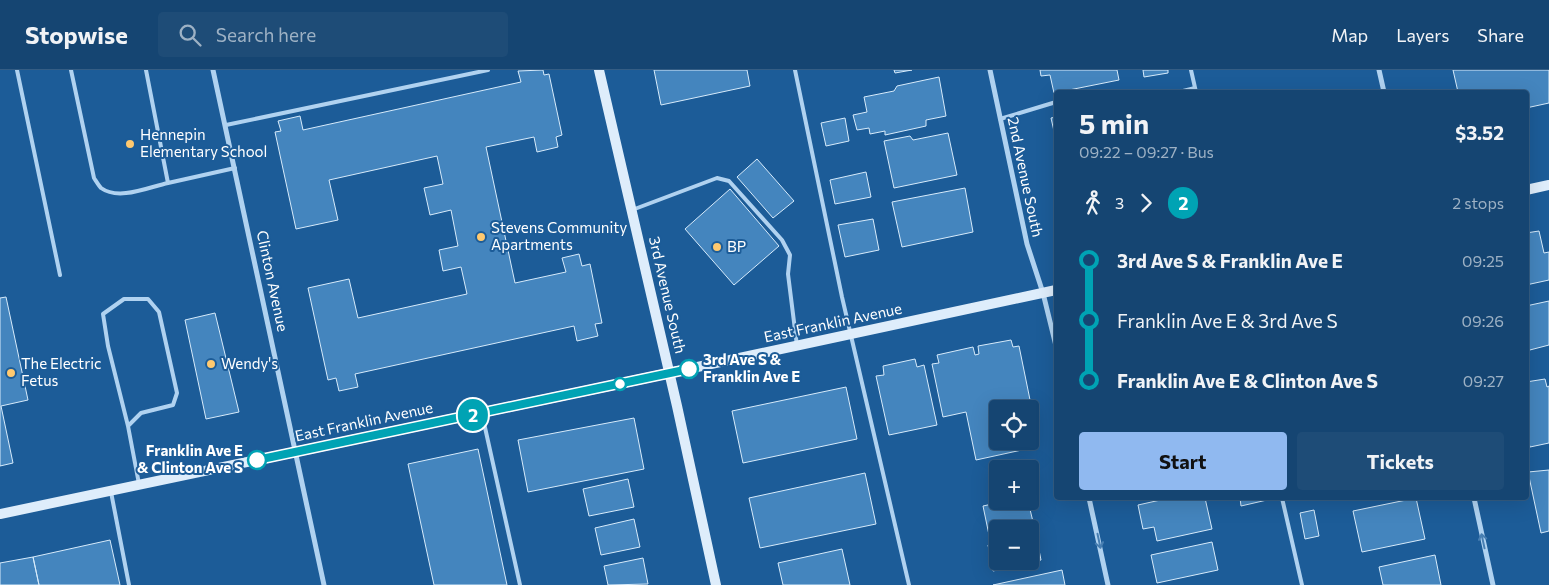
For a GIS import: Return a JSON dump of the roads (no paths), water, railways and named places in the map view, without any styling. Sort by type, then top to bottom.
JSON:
[{"type":"main road","name":"3rd Avenue South","points":[[599,70],[670,373],[716,585]]},
{"type":"main road","points":[[1529,189],[1549,184]]},
{"type":"main road","name":"East Franklin Avenue","points":[[0,514],[1054,290]]},
{"type":"street","name":"Clinton Avenue","points":[[214,70],[324,585]]},
{"type":"street","name":"2nd Avenue South","points":[[990,70],[1027,244],[1043,292],[1054,338]]},
{"type":"street","points":[[1379,70],[1384,90]]},
{"type":"street","points":[[1089,500],[1108,585]]},
{"type":"street","points":[[1474,500],[1493,585]]},
{"type":"lane","points":[[17,70],[60,276]]},
{"type":"lane","points":[[71,70],[94,178],[101,188],[115,193],[129,193],[235,168]]},
{"type":"lane","points":[[146,70],[168,183]]},
{"type":"lane","points":[[226,125],[488,70]]},
{"type":"lane","points":[[796,70],[842,297],[909,585]]},
{"type":"lane","points":[[1191,70],[1195,90]]},
{"type":"lane","points":[[1000,119],[1054,103]]},
{"type":"lane","points":[[632,210],[717,178],[729,181],[782,240],[790,256],[788,274],[797,346]]},
{"type":"lane","points":[[128,426],[141,413],[173,405],[177,393],[159,312],[148,299],[124,299],[103,314],[108,346],[128,426],[139,484]]},
{"type":"lane","points":[[482,413],[520,585]]},
{"type":"lane","points":[[110,490],[129,585]]},
{"type":"lane","points":[[1282,500],[1302,585]]},
{"type":"place","name":"Hennepin Elementary School","points":[[130,144]]},
{"type":"place","name":"Stevens Community Apartments","points":[[481,237]]},
{"type":"place","name":"BP","points":[[717,247]]},
{"type":"place","name":"Wendy's","points":[[211,364]]},
{"type":"place","name":"3rd Ave S & Franklin Ave E","points":[[689,369]]},
{"type":"place","name":"The Electric Fetus","points":[[11,373]]},
{"type":"place","name":"Franklin Ave E & Clinton Ave S","points":[[257,460]]}]
